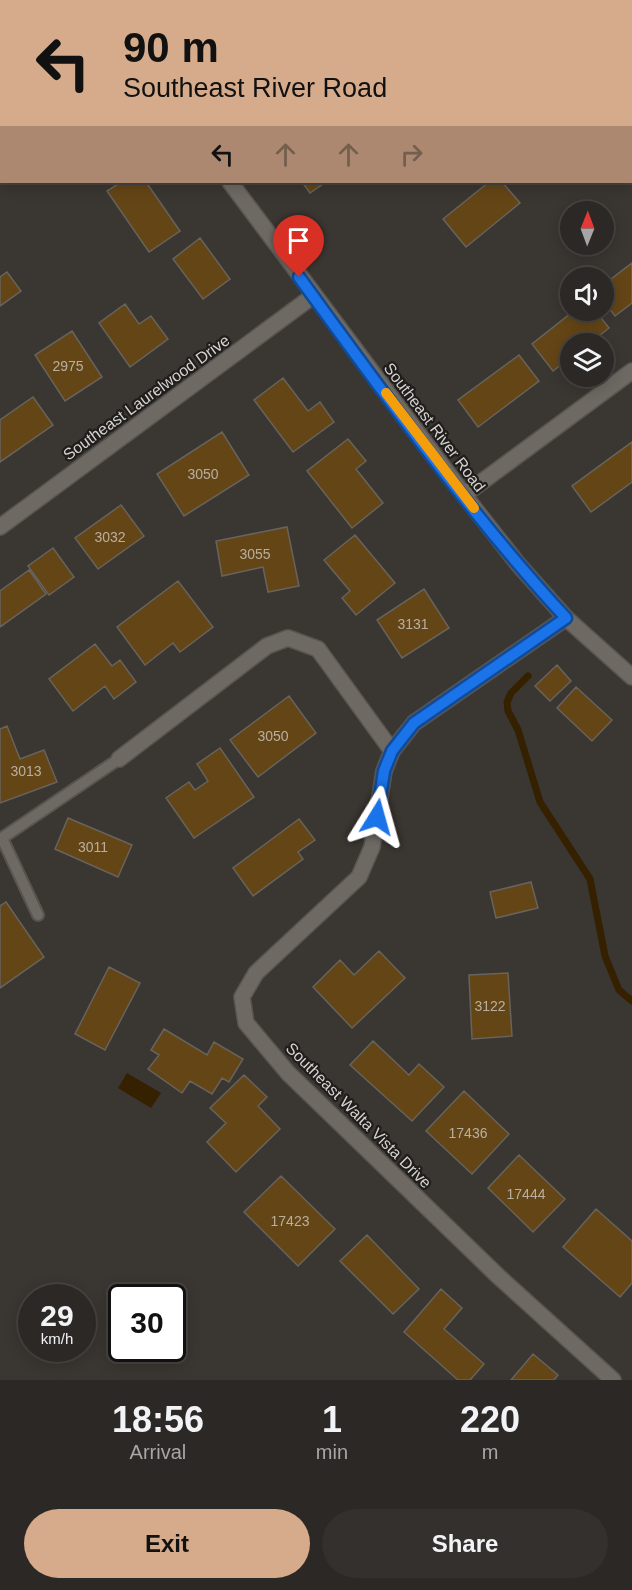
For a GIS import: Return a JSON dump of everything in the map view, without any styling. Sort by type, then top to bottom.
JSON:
[{"type":"street","name":"Southeast River Road","points":[[231,183],[313,296],[518,564],[566,618],[630,672]]},
{"type":"street","name":"Southeast Laurelwood Drive","points":[[0,527],[313,296]]},
{"type":"street","points":[[464,495],[632,371]]},
{"type":"street","name":"Southeast Walta Vista Drive","points":[[566,618],[414,723],[392,751],[384,771],[369,859],[359,877],[256,973],[242,998],[246,1023],[296,1081],[498,1276],[613,1380]]},
{"type":"street","points":[[118,759],[267,646],[288,638],[318,649],[392,751]]},
{"type":"lane","points":[[38,915],[2,838],[118,759]]},
{"type":"shaded area","points":[[127,1073],[161,1093],[151,1108],[118,1088]]},
{"type":"building","points":[[119,183],[147,183],[180,231],[149,252],[107,191]]},
{"type":"building","points":[[303,183],[325,183],[310,193]]},
{"type":"building","points":[[488,183],[503,183],[520,203],[466,247],[443,219]]},
{"type":"building","points":[[200,238],[230,279],[203,299],[173,259]]},
{"type":"building","points":[[632,263],[632,303],[615,316],[614,315],[614,277]]},
{"type":"building","points":[[7,272],[21,291],[0,306],[0,277]]},
{"type":"building","points":[[125,304],[139,324],[151,316],[168,339],[130,367],[99,323]]},
{"type":"building","points":[[561,321],[604,321],[609,328],[603,333],[560,333],[560,366],[553,371],[532,344]]},
{"type":"building","points":[[72,331],[102,377],[65,401],[35,355]]},
{"type":"building","points":[[519,355],[539,381],[478,427],[458,400]]},
{"type":"building","points":[[283,378],[308,411],[320,402],[334,422],[293,452],[254,400]]},
{"type":"building","points":[[33,397],[53,425],[0,462],[0,420]]},
{"type":"building","points":[[222,432],[249,475],[184,516],[157,474]]},
{"type":"building","points":[[348,439],[366,461],[356,469],[383,503],[352,528],[307,471]]},
{"type":"building","points":[[632,442],[632,482],[591,512],[572,486]]},
{"type":"building","points":[[121,505],[144,536],[98,569],[75,538]]},
{"type":"building","points":[[287,527],[299,586],[268,592],[263,567],[222,576],[216,541]]},
{"type":"building","points":[[355,535],[395,583],[356,615],[342,598],[350,591],[324,560]]},
{"type":"building","points":[[53,548],[74,577],[49,595],[28,566]]},
{"type":"building","points":[[29,570],[46,594],[0,627],[0,591]]},
{"type":"building","points":[[178,581],[213,627],[180,652],[173,643],[145,665],[117,627]]},
{"type":"building","points":[[424,589],[449,628],[402,658],[377,620]]},
{"type":"building","points":[[95,644],[112,666],[120,660],[136,682],[114,699],[105,686],[73,711],[49,679]]},
{"type":"building","points":[[557,665],[571,681],[550,701],[535,686]]},
{"type":"building","points":[[576,687],[612,720],[592,741],[557,708]]},
{"type":"building","points":[[289,696],[316,733],[258,777],[230,740]]},
{"type":"building","points":[[7,726],[20,759],[44,750],[57,782],[0,803],[0,729]]},
{"type":"building","points":[[220,748],[254,797],[194,838],[166,798],[189,782],[195,790],[208,781],[197,764]]},
{"type":"building","points":[[68,818],[132,845],[118,877],[55,849]]},
{"type":"building","points":[[299,819],[315,840],[298,852],[303,859],[253,896],[233,868]]},
{"type":"building","points":[[531,882],[538,908],[496,918],[490,892]]},
{"type":"building","points":[[6,902],[44,957],[0,988],[0,906]]},
{"type":"building","points":[[379,951],[405,978],[352,1028],[313,987],[340,960],[354,975]]},
{"type":"building","points":[[109,967],[140,983],[105,1050],[75,1034]]},
{"type":"building","points":[[508,973],[512,1036],[472,1039],[469,975]]},
{"type":"building","points":[[164,1029],[207,1055],[214,1042],[243,1059],[229,1082],[222,1078],[212,1094],[190,1081],[182,1093],[148,1069],[159,1055],[151,1050]]},
{"type":"building","points":[[373,1041],[409,1075],[419,1064],[444,1087],[412,1121],[350,1065]]},
{"type":"building","points":[[244,1075],[267,1097],[258,1106],[280,1129],[236,1172],[207,1142],[226,1123],[210,1108]]},
{"type":"building","points":[[464,1091],[509,1134],[472,1174],[426,1131]]},
{"type":"building","points":[[519,1155],[565,1199],[533,1232],[488,1188]]},
{"type":"building","points":[[281,1176],[335,1229],[298,1266],[244,1212]]},
{"type":"building","points":[[596,1209],[632,1241],[632,1283],[620,1297],[563,1247]]},
{"type":"building","points":[[367,1235],[419,1289],[393,1314],[340,1261]]},
{"type":"building","points":[[441,1289],[462,1308],[444,1329],[484,1364],[470,1380],[458,1380],[404,1332]]},
{"type":"building","points":[[533,1354],[558,1375],[554,1380],[511,1380]]},
{"type":"waterway","points":[[528,676],[511,693],[507,702],[508,711],[518,730],[540,802],[590,879],[605,956],[619,990],[632,1001]]},
{"type":"slow traffic","points":[[386,393],[474,508]]},
{"type":"route","points":[[299,277],[518,564],[566,618],[414,723],[392,751],[384,771],[377,817]]}]
